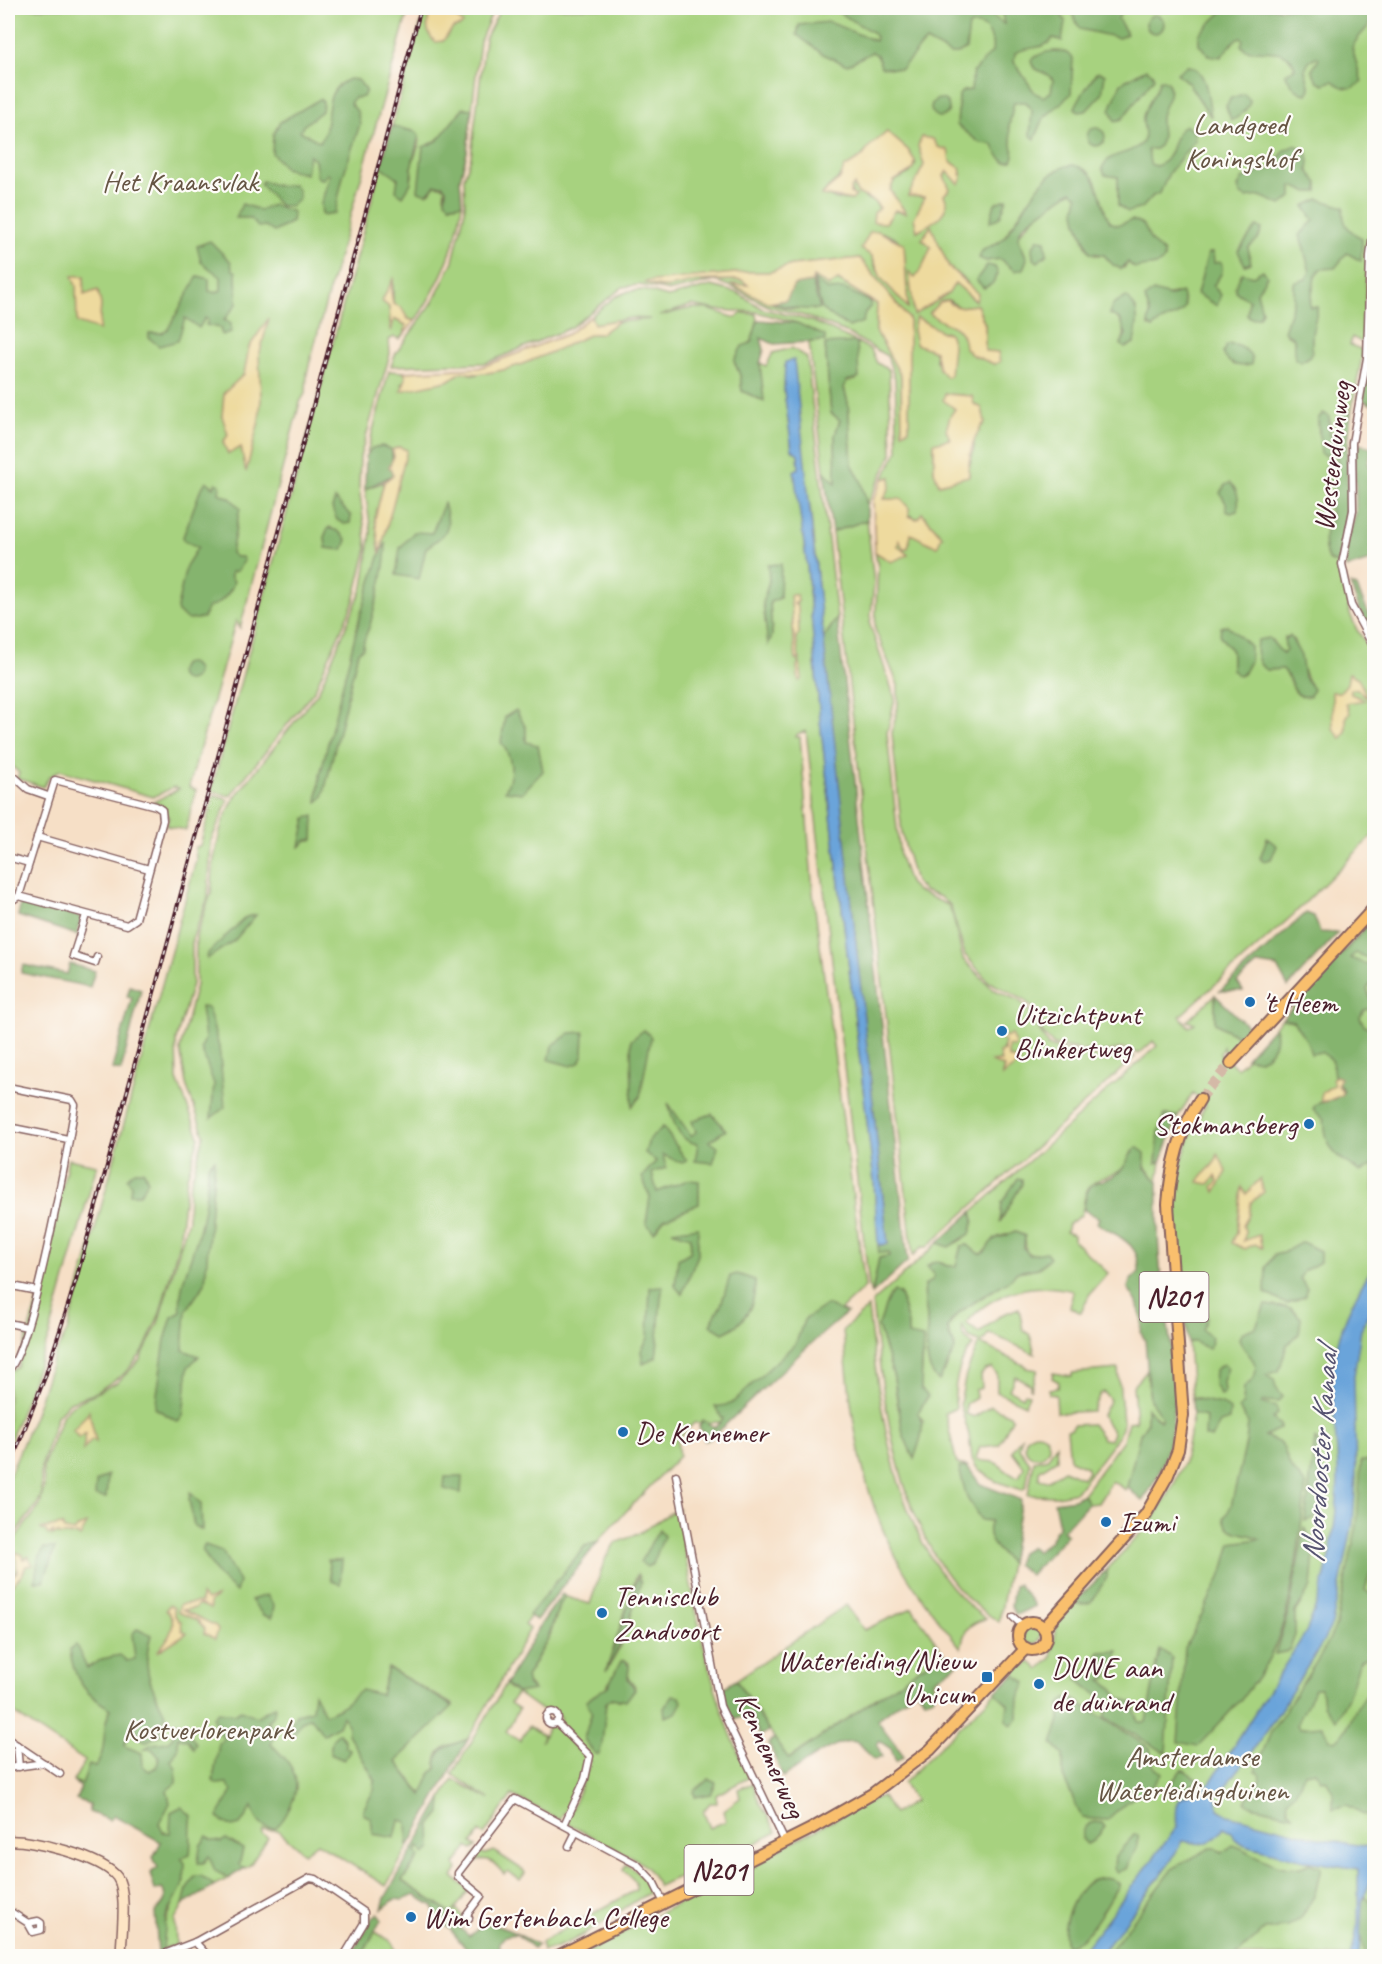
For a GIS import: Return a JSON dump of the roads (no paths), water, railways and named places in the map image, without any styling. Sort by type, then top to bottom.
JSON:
[{"type":"main road","points":[[1231,1063],[1374,908]]},
{"type":"main road","name":"N201","points":[[560,1955],[614,1928],[632,1912],[663,1900],[828,1818],[872,1794],[913,1764],[986,1691],[1023,1645],[1034,1649],[1042,1646],[1046,1638],[1042,1626],[1146,1514],[1168,1475],[1178,1450],[1183,1415],[1168,1196],[1180,1140],[1200,1099]]},
{"type":"main road","points":[[1023,1645],[1019,1634],[1023,1626],[1031,1622],[1042,1626]]},
{"type":"main road","points":[[8,1841],[24,1840],[54,1846],[107,1869],[117,1877],[122,1893],[121,1956]]},
{"type":"street","name":"Westerduinweg","points":[[1374,226],[1370,256],[1367,358],[1352,443],[1353,510],[1342,564],[1351,605],[1374,648]]},
{"type":"street","points":[[8,771],[28,789],[48,796]]},
{"type":"street","points":[[8,903],[20,896],[48,796],[55,780],[145,803],[162,810],[163,820],[135,919],[127,926],[20,896]]},
{"type":"street","points":[[37,837],[149,869]]},
{"type":"street","points":[[8,857],[29,863]]},
{"type":"street","points":[[86,915],[73,956],[95,963],[97,957]]},
{"type":"street","points":[[8,1087],[73,1101],[75,1105],[37,1291],[16,1360],[8,1370]]},
{"type":"street","points":[[8,1127],[68,1139]]},
{"type":"street","points":[[8,1285],[37,1291]]},
{"type":"street","points":[[8,1323],[27,1327]]},
{"type":"street","name":"Kennemerweg","points":[[676,1475],[720,1706],[784,1840]]},
{"type":"street","points":[[1013,1617],[1023,1626]]},
{"type":"street","points":[[557,1723],[590,1756],[585,1779],[564,1825]]},
{"type":"street","points":[[8,1738],[60,1774]]},
{"type":"street","points":[[17,1745],[20,1767]]},
{"type":"street","points":[[8,1768],[44,1763]]},
{"type":"street","points":[[469,1918],[466,1916],[481,1896],[458,1877],[458,1873],[515,1799],[638,1865],[653,1881],[663,1900]]},
{"type":"street","points":[[569,1846],[576,1832]]},
{"type":"street","points":[[159,1956],[195,1942],[306,1878],[316,1879],[362,1910],[365,1915],[364,1922],[344,1956]]},
{"type":"street","points":[[8,1910],[28,1923]]},
{"type":"street","points":[[195,1942],[208,1956]]},
{"type":"water","points":[[794,360],[888,1244],[878,1245],[874,1182],[820,721],[807,566],[794,471],[799,468],[798,454],[792,449],[784,391],[785,362]]},
{"type":"water","points":[[1374,1265],[1374,1301],[1361,1330],[1354,1376],[1356,1478],[1353,1523],[1332,1624],[1267,1731],[1231,1780],[1217,1794],[1218,1809],[1228,1815],[1313,1837],[1374,1848],[1374,1873],[1362,1902],[1359,1956],[1351,1956],[1358,1923],[1358,1869],[1308,1861],[1245,1845],[1235,1839],[1232,1832],[1224,1828],[1219,1835],[1206,1844],[1182,1841],[1171,1861],[1100,1956],[1079,1956],[1177,1827],[1176,1812],[1181,1798],[1199,1791],[1212,1780],[1306,1632],[1325,1574],[1336,1511],[1338,1471],[1333,1375],[1336,1349],[1349,1311]]},
{"type":"tunnel","points":[[1200,1099],[1231,1063]]},
{"type":"railway","points":[[8,1471],[45,1377],[76,1280],[421,8]]},
{"type":"place","name":"'t Heem","points":[[1250,1002]]},
{"type":"place","name":"Uitzichtpunt Blinkertweg","points":[[1002,1031]]},
{"type":"place","name":"Stokmansberg","points":[[1309,1124]]},
{"type":"place","name":"De Kennemer","points":[[623,1432]]},
{"type":"place","name":"Izumi","points":[[1106,1522]]},
{"type":"place","name":"Tennisclub Zandvoort","points":[[602,1613]]},
{"type":"place","name":"Waterleiding/Nieuw Unicum","points":[[987,1677]]},
{"type":"place","name":"DUNE aan de duinrand","points":[[1039,1684]]},
{"type":"place","name":"Wim Gertenbach College","points":[[411,1917]]},
{"type":"park label","name":"Landgoed Koningshof","points":[[1240,141]]},
{"type":"park label","name":"Het Kraansvlak","points":[[180,181]]},
{"type":"park label","name":"Kostverlorenpark","points":[[208,1729]]},
{"type":"park label","name":"Amsterdamse Waterleidingduinen","points":[[1192,1773]]},
{"type":"water label","name":"Noordooster Kanaal","points":[[1319,1456]]}]
